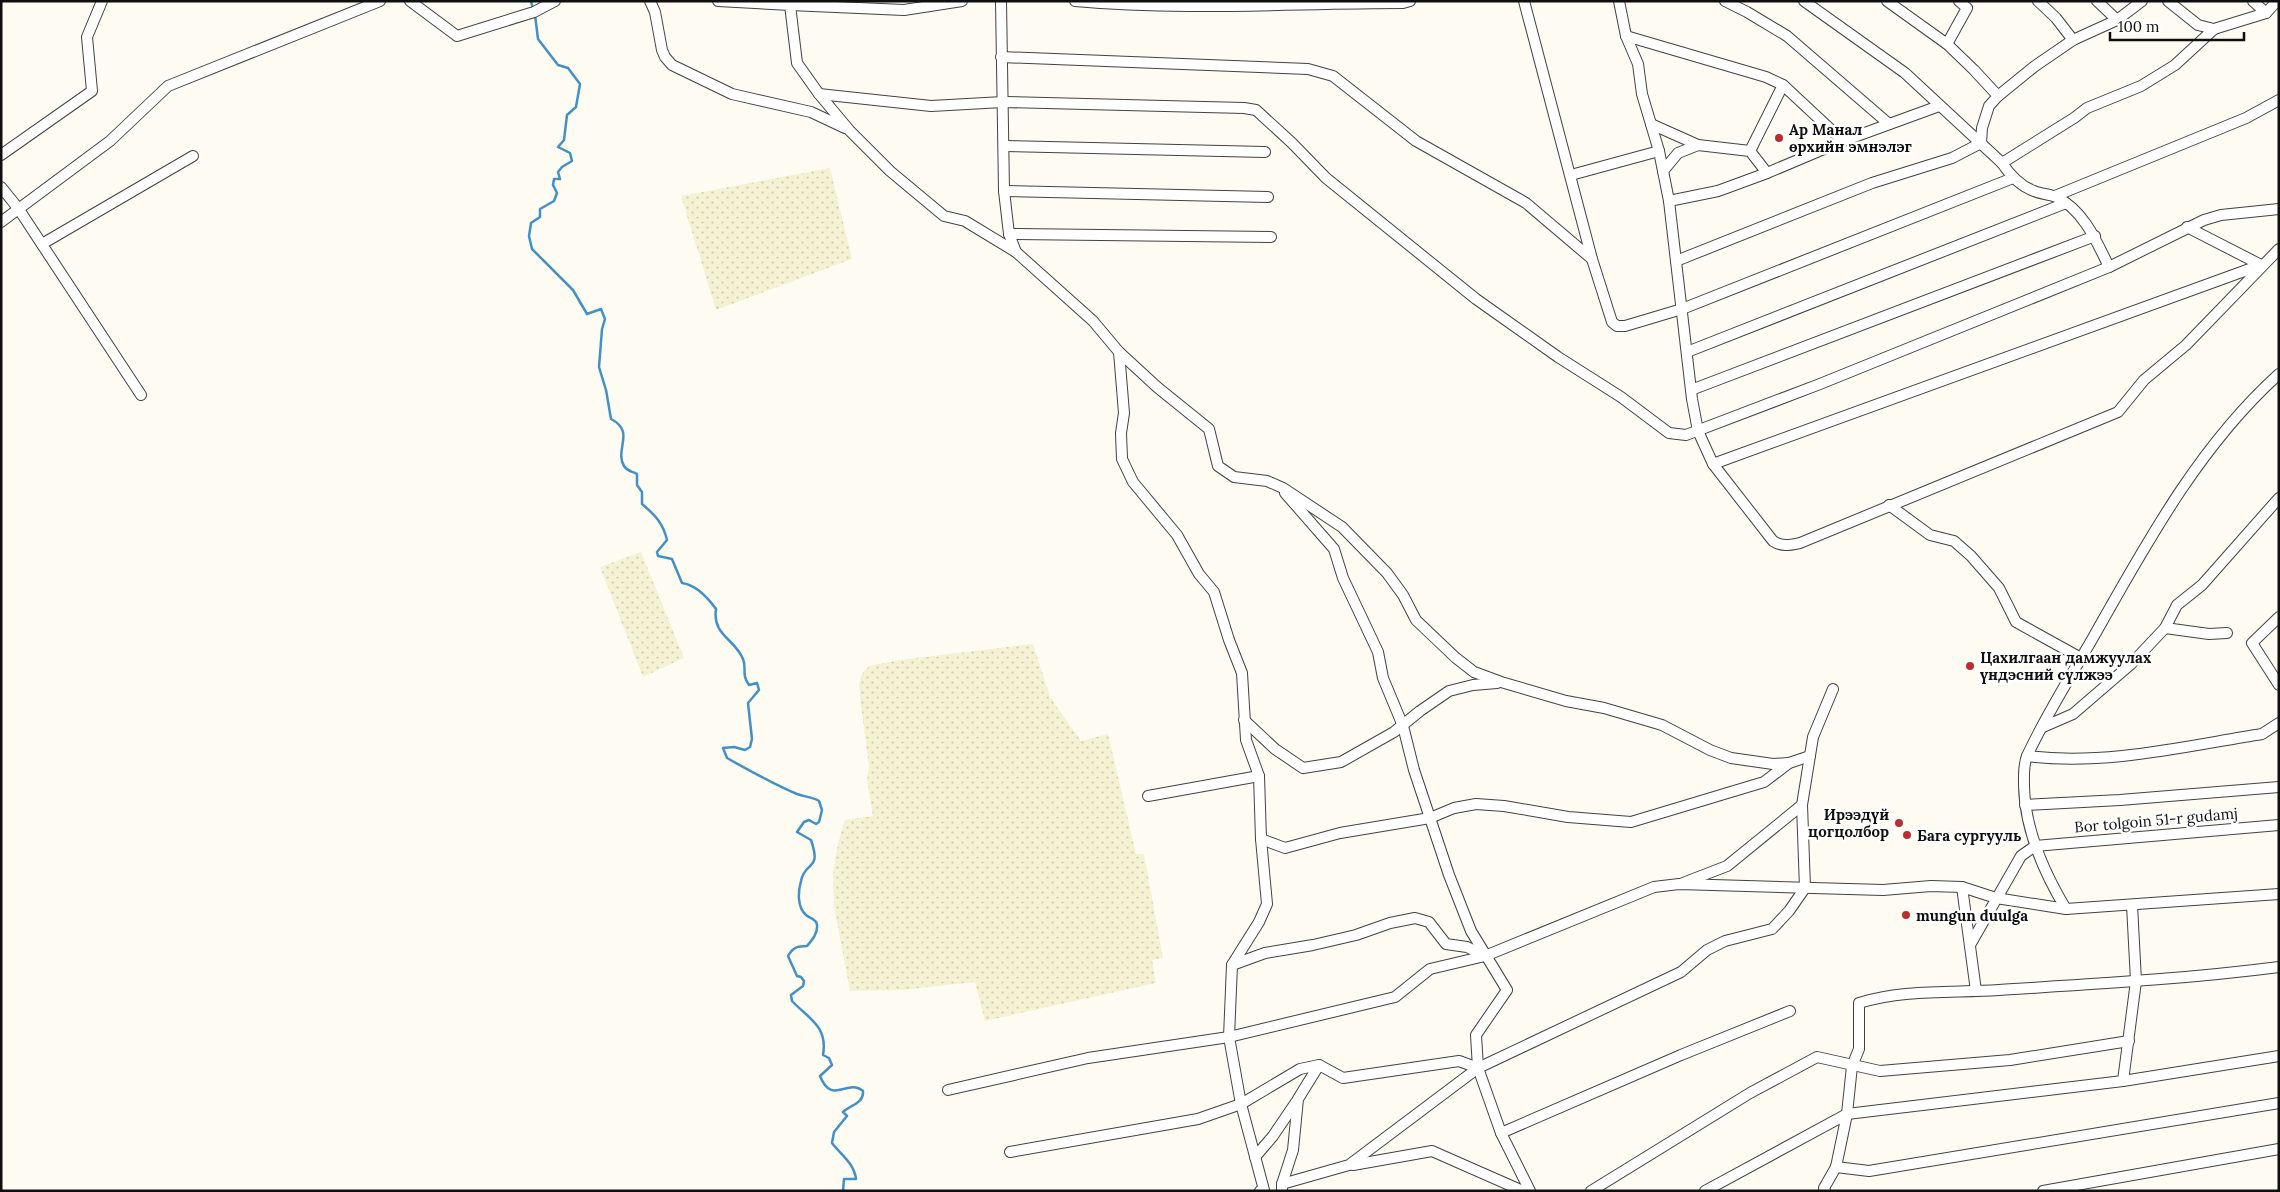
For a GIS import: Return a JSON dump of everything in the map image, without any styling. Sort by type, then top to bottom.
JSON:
[{"type":"street","points":[[1,155],[92,91],[87,37],[102,1]]},
{"type":"street","points":[[1,222],[110,141],[168,86],[380,1]]},
{"type":"street","points":[[410,1],[457,36],[534,12],[555,1]]},
{"type":"street","points":[[650,1],[655,12],[662,50],[672,65],[732,94],[811,112],[850,131]]},
{"type":"street","points":[[718,1],[904,10],[962,1]]},
{"type":"street","points":[[1001,1],[1004,191],[1009,234],[1016,252]]},
{"type":"street","points":[[1075,1],[1131,4],[1403,3],[1410,1]]},
{"type":"street","points":[[1524,1],[1592,260],[1612,322],[1617,326],[1624,326],[1682,309],[2013,178]]},
{"type":"street","points":[[1619,1],[1626,36],[1638,64],[1642,94],[1659,151],[1669,201],[1691,390],[1698,431],[1712,464],[1778,545],[1786,546],[1800,543],[2118,412],[2144,380],[2186,345],[2279,249]]},
{"type":"street","points":[[1724,1],[1747,12],[1787,36],[1890,124]]},
{"type":"street","points":[[1804,1],[1905,73],[2002,163],[2013,178],[2032,191],[2055,196],[2066,203],[2095,236],[2109,268]]},
{"type":"street","points":[[1887,1],[1947,44],[1998,96]]},
{"type":"street","points":[[1947,44],[1967,8],[1959,1]]},
{"type":"street","points":[[2038,1],[2056,18],[2073,40]]},
{"type":"street","points":[[2097,1],[2117,20]]},
{"type":"street","points":[[1981,143],[1982,128],[1989,106],[1998,96],[2035,66],[2073,40],[2117,20],[2142,1]]},
{"type":"street","points":[[2168,1],[2198,25],[2214,29]]},
{"type":"street","points":[[2253,1],[2266,13]]},
{"type":"street","points":[[2002,163],[2087,108],[2141,86],[2175,65],[2214,29],[2266,13],[2277,1]]},
{"type":"street","points":[[787,3],[797,63],[818,94],[850,131],[890,171],[944,216],[964,221],[1016,252],[1094,321],[1119,352],[1162,392],[1209,429],[1218,466],[1234,477],[1267,481],[1284,488],[1342,527],[1387,573],[1403,595],[1416,620],[1474,672],[1566,701],[1604,708],[1662,725],[1710,750],[1731,758],[1773,764],[1789,763],[1810,756]]},
{"type":"street","points":[[1626,36],[1766,77],[1783,85],[1843,141]]},
{"type":"street","points":[[1001,57],[1308,69],[1333,76],[1416,141],[1526,203],[1592,260]]},
{"type":"street","points":[[1750,151],[1783,85]]},
{"type":"street","points":[[818,94],[931,106],[1003,102],[1244,108],[1256,110],[1326,178],[1476,299],[1558,357],[1621,397],[1669,433],[1686,435],[2109,268],[2187,227],[2221,215],[2279,209]]},
{"type":"street","points":[[2055,196],[2246,118],[2279,100]]},
{"type":"street","points":[[1669,201],[1718,191],[1843,141],[1939,106]]},
{"type":"street","points":[[1651,124],[1698,145],[1750,151],[1767,173]]},
{"type":"street","points":[[1676,261],[1872,183],[1952,158],[1981,143]]},
{"type":"street","points":[[1663,171],[1678,153],[1698,145]]},
{"type":"street","points":[[1004,146],[1265,152]]},
{"type":"street","points":[[1571,175],[1659,151]]},
{"type":"street","points":[[42,244],[193,156]]},
{"type":"street","points":[[1,187],[18,208],[141,395]]},
{"type":"street","points":[[1004,191],[1268,197]]},
{"type":"street","points":[[1687,352],[2066,203]]},
{"type":"street","points":[[2187,227],[2262,265]]},
{"type":"street","points":[[1009,234],[1271,238]]},
{"type":"street","points":[[1691,390],[2095,236]]},
{"type":"street","points":[[1712,464],[2262,265]]},
{"type":"street","points":[[1119,352],[1124,413],[1121,434],[1122,459],[1133,482],[1177,535],[1199,574],[1214,592],[1229,640],[1242,673],[1246,740],[1259,776],[1261,839],[1268,904],[1232,965],[1229,1037],[1241,1104],[1264,1190],[1260,1191]]},
{"type":"street","points":[[2066,909],[2045,873],[2035,846],[2025,805],[2026,760],[2081,658],[2141,554],[2192,474],[2240,412],[2279,374]]},
{"type":"street","points":[[1267,481],[1287,495],[1334,549],[1343,578],[1378,652],[1383,678],[1403,726],[1430,818],[1471,931],[1506,990],[1476,1035],[1478,1068],[1501,1133],[1530,1191]]},
{"type":"street","points":[[2043,727],[2074,714],[2131,664],[2165,628],[2177,605],[2202,585],[2279,498]]},
{"type":"street","points":[[1889,505],[1930,535],[1954,540],[1999,588],[2016,622],[2081,658]]},
{"type":"street","points":[[2279,616],[2252,643],[2279,685]]},
{"type":"street","points":[[2165,628],[2210,634],[2227,633]]},
{"type":"street","points":[[1244,720],[1275,749],[1303,768],[1341,762],[1403,726],[1449,691],[1473,685],[1501,682]]},
{"type":"street","points":[[1349,1165],[1478,1068],[1681,972],[1707,950],[1725,940],[1772,929],[1789,911],[1805,888],[1802,804],[1814,737],[1833,689]]},
{"type":"street","points":[[2026,760],[2057,760],[2138,753],[2262,734],[2279,723]]},
{"type":"street","points":[[1261,839],[1285,848],[1340,833],[1430,818],[1454,808],[1476,804],[1504,806],[1568,817],[1631,822],[1764,782],[1789,763]]},
{"type":"street","points":[[1148,796],[1259,776]]},
{"type":"street","points":[[2025,805],[2120,800],[2279,787]]},
{"type":"street","points":[[1679,884],[1727,866],[1802,804]]},
{"type":"street","name":"Bor tolgoin 51-r gudamj","points":[[2035,846],[2279,825]]},
{"type":"street","points":[[1970,945],[2021,856],[2035,846]]},
{"type":"street","points":[[948,1090],[1088,1058],[1229,1037],[1395,997],[1430,969],[1485,956],[1654,887],[1679,884],[1882,890],[1962,886],[1996,898],[2066,909],[2279,894]]},
{"type":"street","points":[[1962,886],[1976,991]]},
{"type":"street","points":[[2123,1081],[2136,981],[2132,905]]},
{"type":"street","points":[[1232,965],[1265,953],[1356,935],[1390,923],[1415,918],[1429,922],[1446,944],[1466,947],[1485,956]]},
{"type":"street","points":[[1825,1191],[1824,1188],[1836,1167],[1847,1114],[1852,1066],[1860,1049],[1859,1003],[1873,998],[1925,993],[2136,981],[2279,967]]},
{"type":"street","points":[[1501,1133],[1682,1054],[1790,1011]]},
{"type":"street","points":[[1592,1191],[1750,1093],[1817,1057],[1880,1071],[2010,1060],[2129,1042]]},
{"type":"street","points":[[1705,1191],[1847,1114],[2123,1081],[2279,1056]]},
{"type":"street","points":[[1010,1152],[1198,1119],[1241,1104],[1300,1069],[1319,1065],[1342,1078],[1459,1061],[1478,1068]]},
{"type":"street","points":[[1255,1157],[1273,1136],[1319,1065]]},
{"type":"street","points":[[1282,1187],[1293,1150],[1298,1099]]},
{"type":"street","points":[[1836,1167],[1869,1171],[2279,1103]]},
{"type":"street","points":[[2043,1191],[2279,1149]]},
{"type":"street","points":[[1282,1187],[1349,1165],[1432,1150],[1523,1191]]},
{"type":"shaded area","points":[[830,168],[852,259],[716,310],[681,196]]},
{"type":"shaded area","points":[[641,552],[684,658],[643,677],[600,567]]},
{"type":"shaded area","points":[[1033,644],[1050,697],[1081,741],[1108,734],[1136,854],[1144,854],[1163,958],[1152,960],[1156,983],[985,1021],[975,982],[902,990],[850,991],[834,906],[833,873],[838,844],[845,820],[873,816],[867,780],[869,767],[860,697],[859,683],[862,674],[869,666],[900,660]]},
{"type":"waterway","points":[[531,1],[533,9]]},
{"type":"waterway","points":[[535,15],[538,39],[558,65],[568,68],[580,84],[576,107],[567,115],[564,140],[558,147],[570,153],[572,161],[558,172],[560,179],[554,179],[553,185],[557,193],[554,201],[540,209],[540,217],[531,223],[529,236],[532,249],[573,290],[587,314],[601,309],[605,319],[602,329],[599,367],[606,390],[611,419],[622,429],[621,453],[624,466],[637,474],[637,485],[642,492],[642,504],[658,520],[667,540],[657,552],[658,556],[672,559],[682,583],[693,586],[706,596],[716,609],[717,625],[735,646],[743,659],[745,675],[749,685],[757,683],[759,690],[748,703],[752,739],[750,747],[745,750],[734,747],[723,748],[727,758],[788,790],[819,801],[822,810],[819,822],[816,824],[809,820],[804,822],[797,832],[811,840],[814,850],[814,861],[806,870],[801,881],[799,899],[803,912],[817,923],[817,931],[807,946],[796,948],[788,956],[797,976],[801,977],[804,981],[803,986],[791,995],[792,1001],[811,1018],[820,1030],[824,1045],[823,1055],[829,1058],[832,1065],[820,1076],[825,1085],[835,1091],[851,1087],[863,1091],[859,1102],[843,1112],[847,1116],[834,1132],[832,1143],[853,1168],[856,1179],[844,1179],[843,1191]]},
{"type":"place","name":"Ар Манал өрхийн эмнэлэг","points":[[1779,138]]},
{"type":"place","name":"Цахилгаан дамжуулах үндэсний сүлжээ","points":[[1970,666]]},
{"type":"place","name":"Ирээдүй цогцолбор","points":[[1899,823]]},
{"type":"place","name":"Бага сургууль","points":[[1907,835]]},
{"type":"place","name":"mungun duulga","points":[[1906,915]]}]
